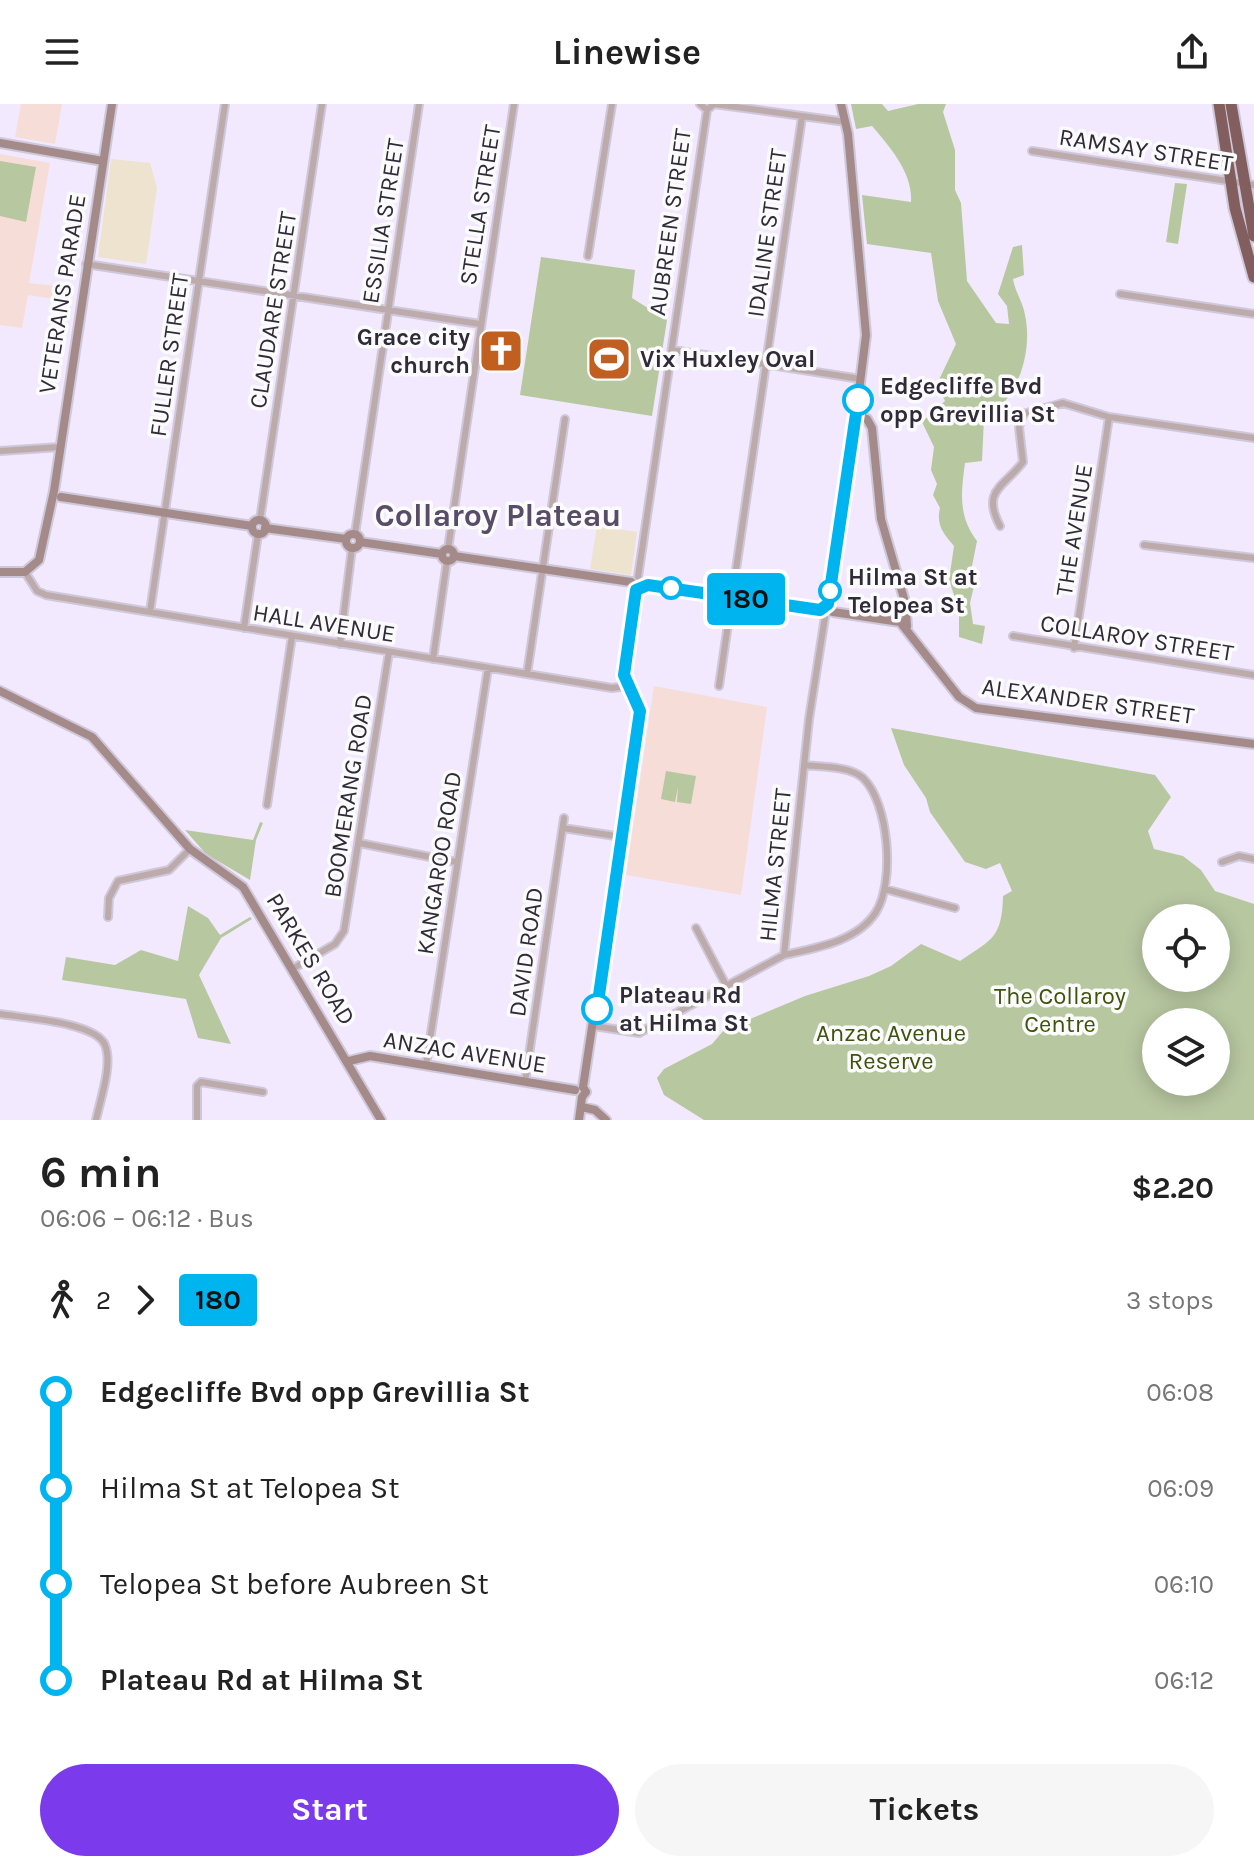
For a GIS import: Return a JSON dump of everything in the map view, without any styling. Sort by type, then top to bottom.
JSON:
[{"type":"highway","points":[[1219,104],[1254,236]]},
{"type":"highway","points":[[1231,104],[1254,277]]},
{"type":"street","name":"VETERANS PARADE","points":[[25,572],[39,560],[56,496],[86,264],[112,104]]},
{"type":"street","name":"FULLER STREET","points":[[150,612],[225,104]]},
{"type":"street","name":"CLAUDARE STREET","points":[[244,628],[322,104]]},
{"type":"street","name":"ESSILIA STREET","points":[[340,644],[419,104]]},
{"type":"street","name":"STELLA STREET","points":[[433,659],[514,104]]},
{"type":"street","points":[[588,256],[612,104]]},
{"type":"street","points":[[700,104],[707,110],[714,104],[846,122]]},
{"type":"street","points":[[841,104],[846,122],[866,335],[856,415],[867,419],[872,428],[881,519],[905,602],[907,626]]},
{"type":"street","name":"AUBREEN STREET","points":[[579,1120],[580,1095],[594,1026],[640,711],[639,701],[624,675],[707,110]]},
{"type":"street","name":"IDALINE STREET","points":[[719,686],[802,117]]},
{"type":"street","points":[[0,143],[103,161]]},
{"type":"street","name":"RAMSAY STREET","points":[[1032,151],[1242,182]]},
{"type":"street","points":[[86,264],[480,324]]},
{"type":"street","points":[[1120,294],[1254,314]]},
{"type":"street","points":[[672,350],[861,379]]},
{"type":"street","points":[[1000,526],[993,512],[993,499],[999,486],[1023,462],[1019,427],[1023,414],[1063,403],[1109,417],[1254,438]]},
{"type":"street","name":"HILMA STREET","points":[[594,1026],[639,1033],[784,955],[804,765],[856,415]]},
{"type":"street","name":"THE AVENUE","points":[[1074,648],[1109,417]]},
{"type":"street","points":[[527,674],[565,419]]},
{"type":"street","points":[[0,451],[60,447]]},
{"type":"street","points":[[56,496],[900,622],[907,626]]},
{"type":"street","points":[[1144,545],[1254,558]]},
{"type":"street","points":[[0,572],[25,572]]},
{"type":"street","name":"HALL AVENUE","points":[[25,572],[37,591],[46,595],[612,688],[628,686]]},
{"type":"street","name":"ALEXANDER STREET","points":[[907,626],[924,655],[967,705],[1254,744]]},
{"type":"street","points":[[267,805],[292,636]]},
{"type":"street","name":"COLLAROY STREET","points":[[1013,636],[1254,675]]},
{"type":"street","name":"BOOMERANG ROAD","points":[[294,968],[335,944],[344,931],[389,652]]},
{"type":"street","name":"KANGAROO ROAD","points":[[426,1065],[488,668]]},
{"type":"street","name":"PARKES ROAD","points":[[0,691],[92,737],[190,849],[243,887],[294,968],[381,1120]]},
{"type":"street","points":[[784,955],[836,942],[860,928],[876,912],[885,889],[887,829],[864,779],[851,771],[804,765]]},
{"type":"street","name":"DAVID ROAD","points":[[525,1082],[564,818]]},
{"type":"street","points":[[563,828],[622,837]]},
{"type":"street","points":[[359,843],[456,862]]},
{"type":"street","points":[[108,917],[109,898],[118,881],[169,870],[190,849]]},
{"type":"street","points":[[1222,862],[1239,856],[1254,859]]},
{"type":"street","points":[[885,889],[955,908]]},
{"type":"street","points":[[696,928],[727,987]]},
{"type":"street","points":[[0,1014],[86,1029],[101,1039],[106,1051],[96,1120]]},
{"type":"street","name":"ANZAC AVENUE","points":[[349,1061],[363,1055],[525,1082],[580,1095],[606,1120]]},
{"type":"street","points":[[197,1120],[197,1086],[201,1082],[263,1092]]},
{"type":"shaded area","points":[[21,104],[62,104],[55,144],[15,137]]},
{"type":"shaded area","points":[[0,154],[50,163],[29,283],[73,288],[70,306],[67,301],[28,295],[22,328],[0,325]]},
{"type":"shaded area","points":[[111,159],[150,163],[157,188],[146,264],[98,257]]},
{"type":"shaded area","points":[[597,526],[637,532],[631,575],[590,569]]},
{"type":"shaded area","points":[[654,686],[767,707],[741,895],[626,875]]},
{"type":"green space","points":[[851,104],[882,104],[888,111],[918,104],[946,104],[943,112],[955,150],[955,190],[961,203],[967,281],[996,323],[1009,324],[1007,306],[998,294],[1013,247],[1022,245],[1024,275],[1013,279],[1025,315],[1025,359],[1006,400],[984,418],[982,461],[965,463],[962,504],[977,541],[971,571],[975,582],[970,603],[973,624],[985,626],[982,644],[959,637],[959,610],[949,580],[954,546],[940,524],[940,508],[933,495],[937,484],[931,470],[934,447],[922,422],[945,401],[937,384],[956,344],[938,301],[931,253],[867,244],[862,195],[911,202],[911,191],[899,161],[872,126],[856,129]]},
{"type":"green space","points":[[0,161],[36,167],[26,222],[0,216]]},
{"type":"green space","points":[[1175,183],[1187,184],[1178,244],[1166,242]]},
{"type":"green space","points":[[541,257],[635,270],[632,298],[667,320],[652,416],[520,395]]},
{"type":"green space","name":"The Collaroy Centre","points":[[891,728],[1155,775],[1171,797],[1148,831],[1154,849],[1183,856],[1201,870],[1215,891],[1254,904],[1254,1120],[704,1120],[664,1095],[657,1078],[664,1069],[712,1044],[724,1030],[805,996],[869,976],[891,966],[921,944],[960,961],[994,936],[1003,896],[1012,891],[1000,863],[986,869],[965,862],[930,812],[926,798],[904,765]]},
{"type":"green space","points":[[666,771],[696,776],[691,804],[677,802],[678,787],[675,802],[661,799]]},
{"type":"green space","points":[[260,822],[263,823],[256,840],[250,880],[206,854],[185,830],[253,840]]},
{"type":"green space","points":[[188,906],[208,918],[220,935],[250,917],[252,919],[221,938],[199,975],[231,1044],[198,1038],[186,999],[62,980],[66,957],[115,965],[141,950],[178,961]]},
{"type":"bus line","name":"180","points":[[597,1009],[640,711],[639,701],[625,683],[624,675],[636,590],[648,585],[820,610],[828,604],[858,400]]},
{"type":"place","name":"Grace city church","points":[[501,351]]},
{"type":"place","name":"Vix Huxley Oval","points":[[609,359]]},
{"type":"place","name":"Edgecliffe Bvd opp Grevillia St","points":[[858,400]]},
{"type":"place","name":"Hilma St at Telopea St","points":[[830,591]]},
{"type":"place","name":"Plateau Rd at Hilma St","points":[[597,1009]]},
{"type":"district","name":"Collaroy Plateau","points":[[498,515]]},
{"type":"park label","name":"Anzac Avenue Reserve","points":[[891,1047]]}]
